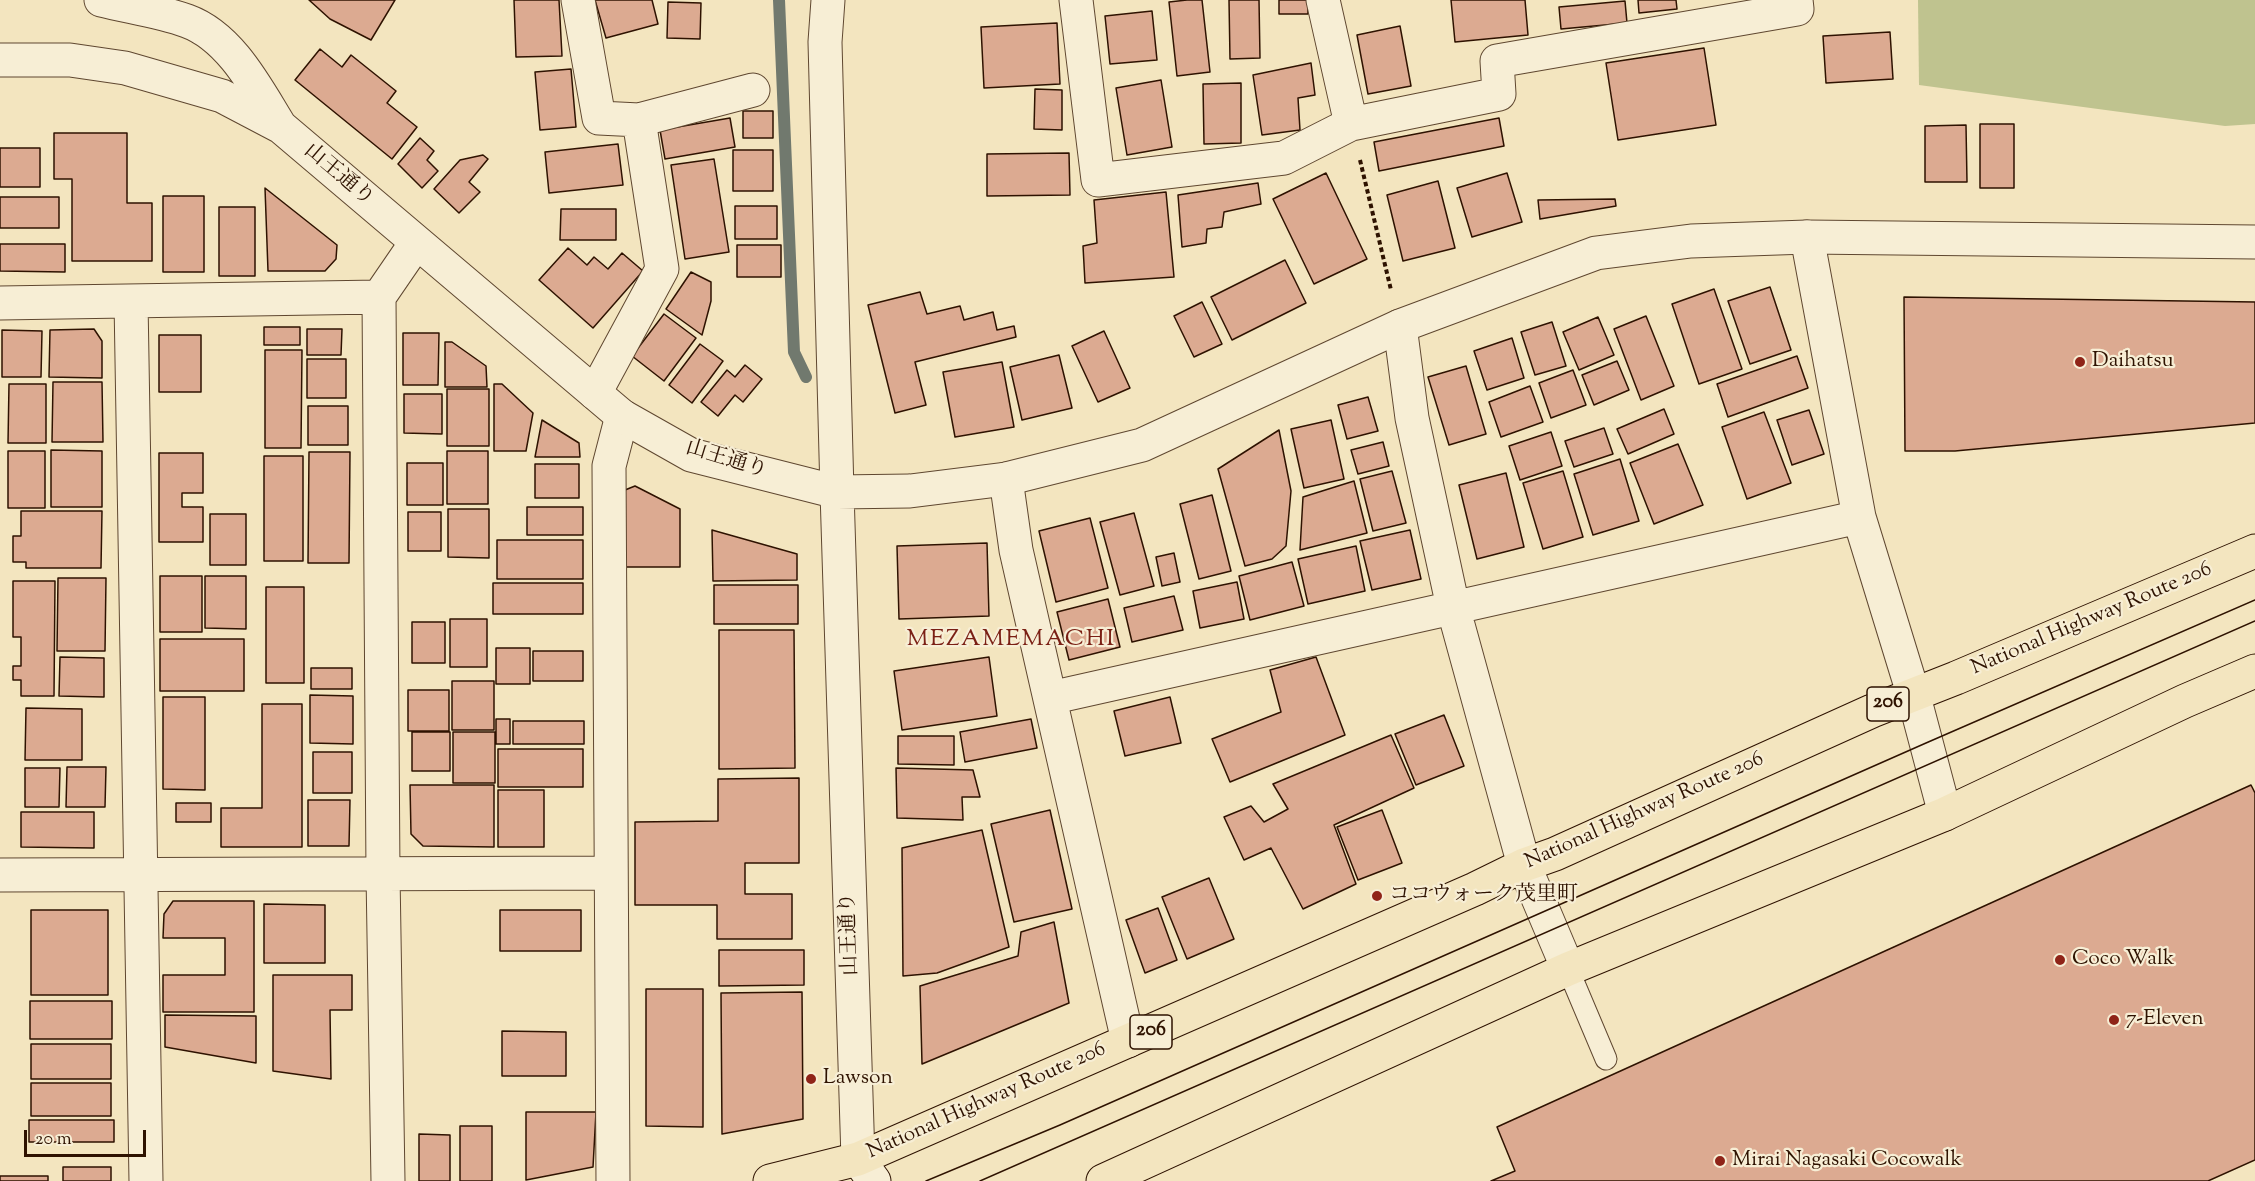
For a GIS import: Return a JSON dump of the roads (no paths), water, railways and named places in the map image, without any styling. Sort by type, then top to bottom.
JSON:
[{"type":"highway","name":"National Highway Route 206","points":[[770,1181],[864,1174],[1128,1041],[1475,889],[1524,865],[1555,854],[1913,693],[1956,678],[2255,551]]},
{"type":"highway","points":[[1103,1181],[1568,969],[1945,814],[2185,701],[2255,671]]},
{"type":"street","points":[[101,0],[188,21],[215,38],[237,59],[281,127]]},
{"type":"street","points":[[578,0],[599,118],[639,120],[753,90]]},
{"type":"street","points":[[828,0],[825,42],[837,492],[910,491],[1006,479],[1142,445],[1400,326],[1596,253],[1691,241],[1807,237],[2255,242]]},
{"type":"street","points":[[1076,0],[1098,180],[1284,158],[1351,124],[1499,94],[1497,61],[1797,9],[1796,0]]},
{"type":"street","points":[[1323,0],[1351,124]]},
{"type":"street","name":"山王通り","points":[[0,60],[70,60],[125,68],[222,96],[281,127],[622,416],[692,455],[837,492],[864,1174]]},
{"type":"street","points":[[595,393],[662,269],[639,120]]},
{"type":"street","points":[[1807,237],[1860,517],[1913,693],[1945,814]]},
{"type":"street","points":[[388,1181],[383,874],[379,297],[417,243]]},
{"type":"street","points":[[0,303],[379,297]]},
{"type":"street","points":[[131,301],[146,1181]]},
{"type":"street","points":[[1400,326],[1412,418],[1453,607],[1524,865],[1568,969]]},
{"type":"street","points":[[613,1181],[609,466],[622,416]]},
{"type":"street","points":[[1006,479],[1016,550],[1128,1041]]},
{"type":"street","points":[[1050,698],[1860,517]]},
{"type":"street","points":[[0,876],[610,873]]},
{"type":"lane","points":[[1568,969],[1606,1059]]},
{"type":"waterway","points":[[779,0],[794,352],[806,377]]},
{"type":"tram line","points":[[926,1181],[1060,1125],[2255,600]]},
{"type":"tram line","points":[[980,1181],[2255,621]]},
{"type":"place","name":"Daihatsu","points":[[2080,362]]},
{"type":"place","name":"ココウォーク茂里町","points":[[1377,896]]},
{"type":"place","name":"Coco Walk","points":[[2060,960]]},
{"type":"place","name":"7-Eleven","points":[[2114,1020]]},
{"type":"place","name":"Lawson","points":[[811,1079]]},
{"type":"place","name":"Mirai Nagasaki Cocowalk","points":[[1720,1161]]},
{"type":"district","name":"MEZAMEMACHI","points":[[1011,641]]}]
